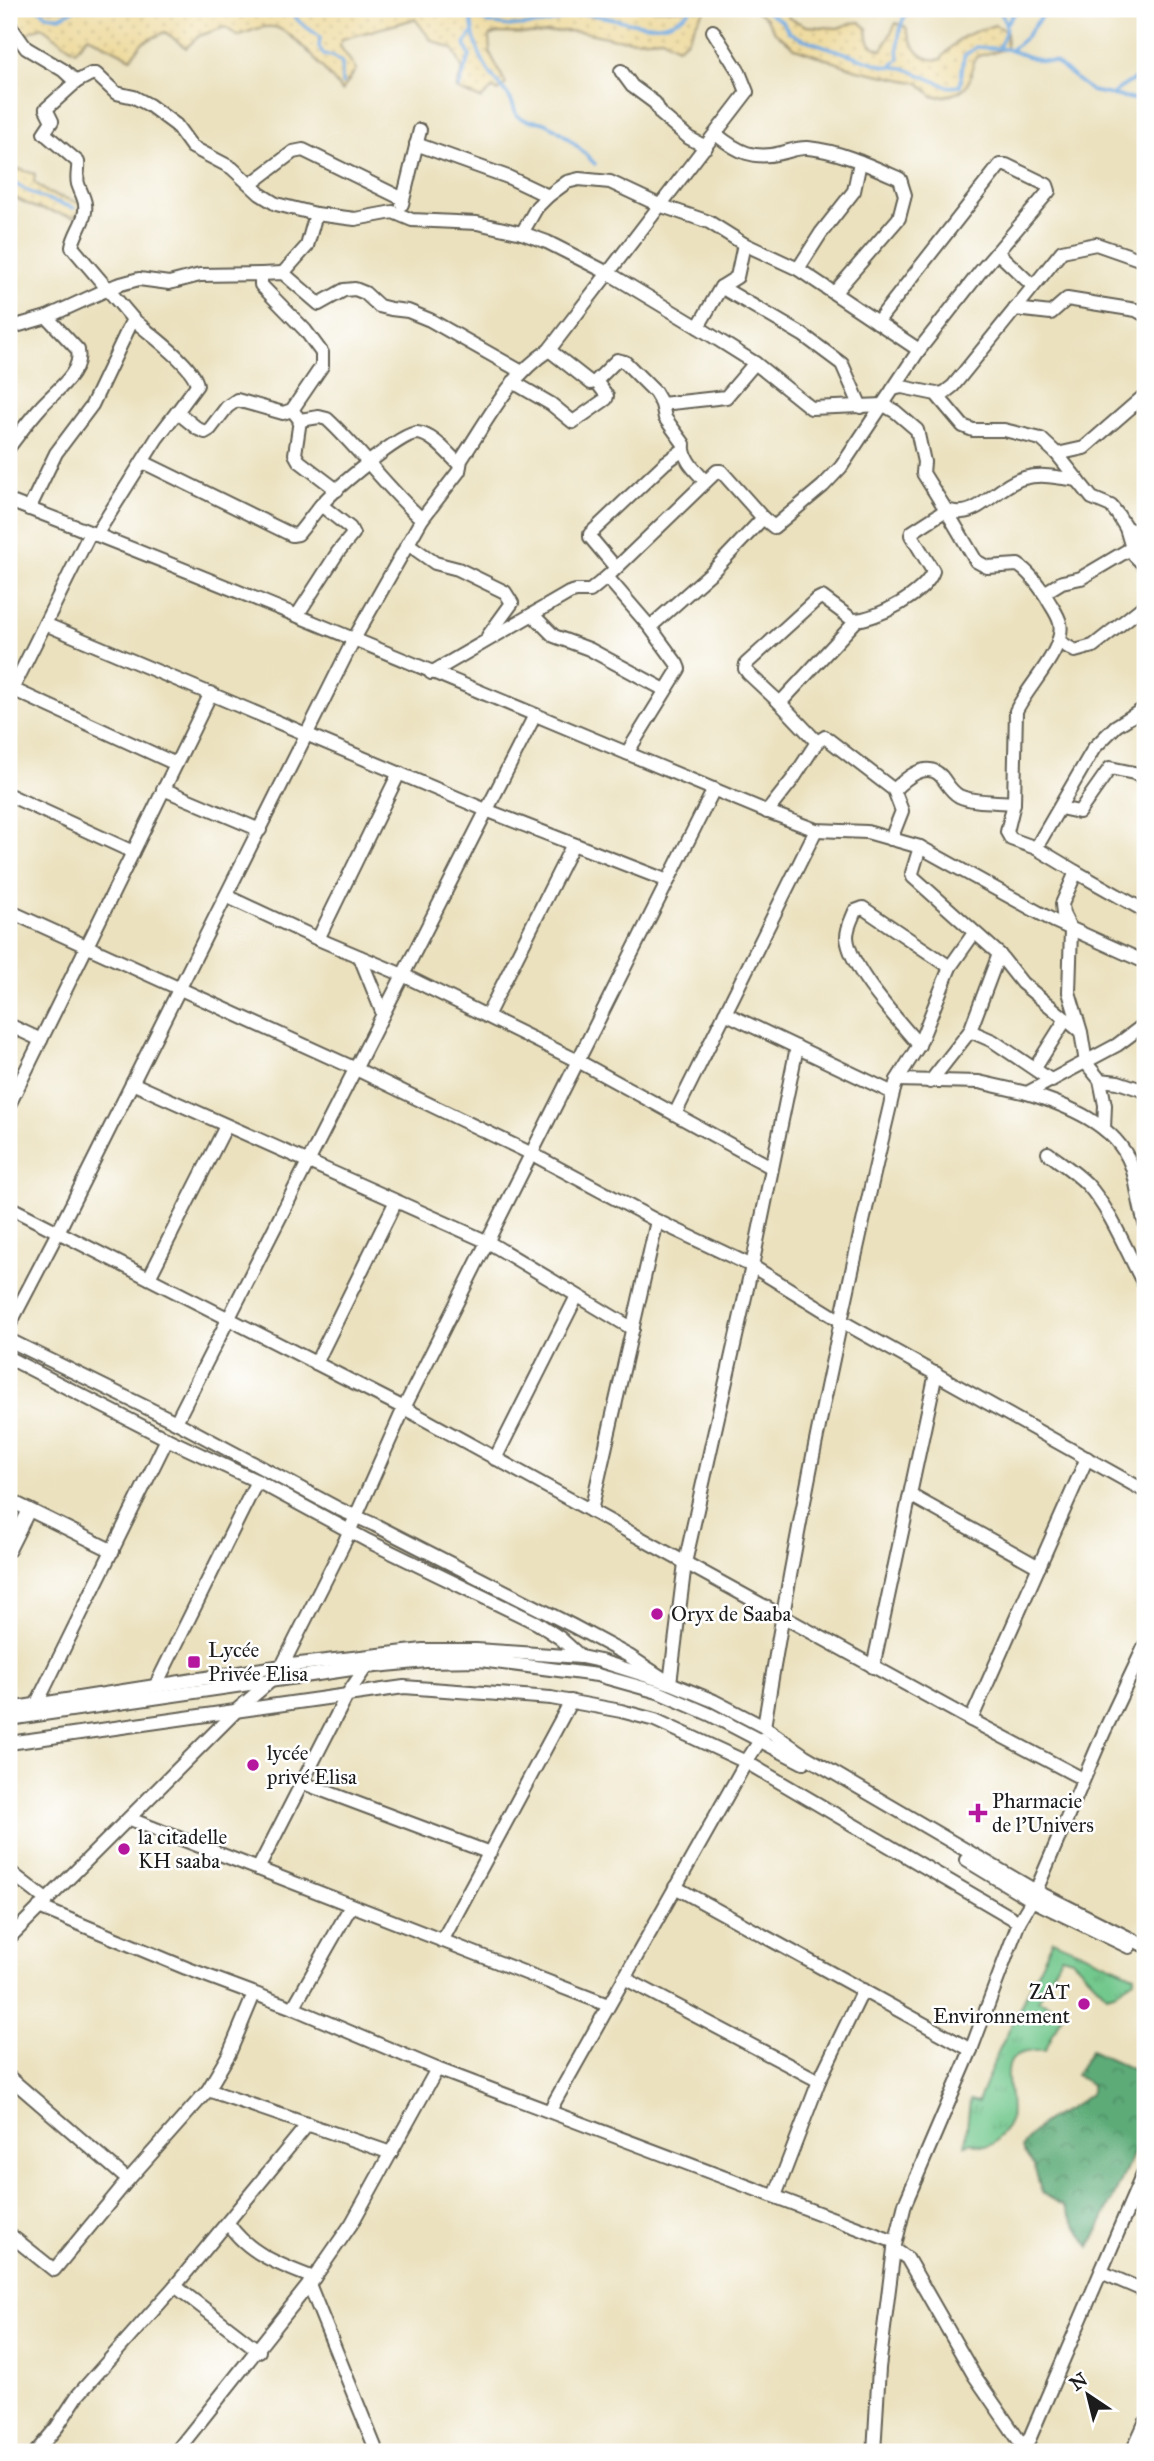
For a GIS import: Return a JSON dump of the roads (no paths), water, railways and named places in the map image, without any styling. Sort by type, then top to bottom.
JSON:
[{"type":"street","points":[[9,24],[26,48],[63,70],[76,82]]},
{"type":"street","points":[[9,1326],[354,639],[422,519],[459,471],[460,465],[513,382],[550,350],[610,274],[659,205],[717,135],[747,92],[739,72],[713,31]]},
{"type":"street","points":[[621,71],[632,86],[655,103],[662,114],[690,138],[706,147]]},
{"type":"street","points":[[176,764],[11,692],[93,534],[197,385],[196,379],[174,355],[133,319],[72,247],[86,206],[78,184],[78,162],[44,133],[52,121],[46,109],[76,82],[91,74],[96,74],[116,93],[134,97],[176,125],[192,147],[232,168],[276,204],[316,214],[355,219],[393,212],[412,220],[477,223],[522,233],[567,251],[698,327],[755,363],[811,408],[884,405],[896,412],[918,430],[924,462],[923,473],[976,561],[987,567],[1018,565],[1044,593],[1060,624],[1058,640],[1041,673],[1016,711],[1014,803],[1008,835],[1011,839],[1036,848],[1145,911]]},
{"type":"street","points":[[399,214],[420,130]]},
{"type":"street","points":[[717,135],[733,148],[764,157],[803,147],[822,150],[900,179],[904,186],[904,204],[899,218],[835,292]]},
{"type":"street","points":[[416,144],[508,177],[548,196]]},
{"type":"street","points":[[251,184],[293,152],[303,150],[404,199]]},
{"type":"street","points":[[798,269],[821,233],[854,191],[860,162]]},
{"type":"street","points":[[431,673],[569,593],[590,592],[717,471],[721,471],[774,527],[823,486],[854,450],[919,350],[1049,191],[1043,182],[1000,164],[877,322]]},
{"type":"street","points":[[522,233],[537,207],[567,182],[599,181],[621,185],[659,205],[709,222],[744,244],[798,269],[919,350]]},
{"type":"street","points":[[283,273],[307,246],[316,214]]},
{"type":"street","points":[[698,327],[721,287],[737,277],[744,244]]},
{"type":"street","points":[[892,389],[902,387],[936,394],[944,393],[953,386],[1054,258],[1066,250],[1096,244],[1139,259],[1145,258]]},
{"type":"street","points":[[997,252],[1033,286]]},
{"type":"street","points":[[9,328],[47,317],[117,285],[139,279],[169,283],[200,275],[283,273],[319,304],[344,290],[355,289],[365,293],[379,306],[408,311],[430,320],[522,372]]},
{"type":"street","points":[[261,274],[261,285],[291,314],[322,353],[322,366],[296,415],[295,454],[299,461],[337,490]]},
{"type":"street","points":[[721,287],[803,335],[842,364],[861,407]]},
{"type":"street","points":[[1015,309],[1051,313],[1067,299],[1136,310],[1145,315]]},
{"type":"street","points":[[9,447],[41,405],[64,384],[77,363],[78,350],[47,317]]},
{"type":"street","points":[[29,509],[55,453],[92,405],[133,319]]},
{"type":"street","points":[[550,350],[591,383],[596,382],[620,359],[650,386],[662,404],[664,418],[684,444],[683,450],[687,459],[705,481]]},
{"type":"street","points":[[662,404],[726,397],[755,363]]},
{"type":"street","points":[[513,382],[551,404],[573,422],[607,396],[596,382]]},
{"type":"street","points":[[936,394],[963,426],[1004,430],[1041,439],[1057,454],[1092,498],[1111,506],[1126,528],[1130,549],[1145,566]]},
{"type":"street","points":[[1057,454],[1084,448],[1145,396]]},
{"type":"street","points":[[177,412],[205,432],[237,400],[283,413],[327,419],[369,462],[403,503],[422,519]]},
{"type":"street","points":[[143,462],[292,535],[298,534],[321,505],[369,462],[409,435],[418,433],[430,438],[460,465]]},
{"type":"street","points":[[627,753],[679,667],[612,573],[590,534],[664,463],[683,450]]},
{"type":"street","points":[[780,703],[857,620],[895,607],[930,578],[933,571],[911,533],[946,510],[971,510],[1009,483],[1023,478],[1041,475],[1078,480]]},
{"type":"street","points":[[9,501],[298,614],[431,673],[767,812],[816,830],[867,832],[920,847],[1072,930],[1145,962]]},
{"type":"street","points":[[298,614],[338,552],[353,534],[321,505]]},
{"type":"street","points":[[650,627],[713,571],[763,518]]},
{"type":"street","points":[[1126,528],[1145,535]]},
{"type":"street","points":[[408,544],[435,563],[469,574],[511,597],[512,603],[483,643]]},
{"type":"street","points":[[1044,593],[1062,582],[1081,578],[1130,549]]},
{"type":"street","points":[[817,742],[748,673],[746,664],[822,597],[857,620]]},
{"type":"street","points":[[1058,640],[1075,652],[1093,646],[1145,605]]},
{"type":"street","points":[[533,615],[554,636],[589,649],[665,690]]},
{"type":"street","points":[[45,624],[486,810],[668,881]]},
{"type":"street","points":[[10,1098],[41,1041],[211,694]]},
{"type":"street","points":[[1036,848],[1094,748],[1116,726],[1145,708]]},
{"type":"street","points":[[176,1422],[535,715]]},
{"type":"street","points":[[767,812],[817,742],[821,738],[828,739],[894,790],[902,811],[891,839]]},
{"type":"street","points":[[1060,808],[1079,812],[1110,768],[1142,773]]},
{"type":"street","points":[[894,790],[907,777],[926,769],[935,771],[948,787],[964,797],[1014,803]]},
{"type":"street","points":[[318,939],[400,774]]},
{"type":"street","points":[[163,789],[260,830]]},
{"type":"street","points":[[9,1938],[238,1709],[273,1679],[282,1666],[356,1517],[404,1408],[714,789]]},
{"type":"street","points":[[9,795],[133,852]]},
{"type":"street","points":[[675,1114],[816,830]]},
{"type":"street","points":[[487,1016],[573,844]]},
{"type":"street","points":[[920,847],[913,877],[999,954],[1022,983],[1081,1032]]},
{"type":"street","points":[[1076,872],[1062,904],[1063,914],[1072,930],[1069,992],[1087,1063],[1100,1080],[1105,1105],[1104,1129]]},
{"type":"street","points":[[226,896],[404,975],[578,1061],[771,1167]]},
{"type":"street","points":[[919,1045],[862,973],[847,937],[855,911],[863,908],[950,967]]},
{"type":"street","points":[[9,911],[356,1069],[532,1154],[657,1221],[752,1266],[841,1321],[1145,1491]]},
{"type":"street","points":[[550,2110],[762,1733],[782,1616],[841,1321],[893,1093],[897,1080],[919,1045],[950,967],[974,933]]},
{"type":"street","points":[[930,1082],[970,1031],[999,954]]},
{"type":"street","points":[[360,957],[383,1014]]},
{"type":"street","points":[[725,1013],[893,1093]]},
{"type":"street","points":[[1035,1068],[1066,1019]]},
{"type":"street","points":[[1027,1093],[1087,1063],[1145,1024]]},
{"type":"street","points":[[9,1025],[41,1041]]},
{"type":"street","points":[[970,1031],[993,1041],[1052,1081]]},
{"type":"street","points":[[670,1683],[685,1563],[752,1266],[797,1047]]},
{"type":"street","points":[[897,1080],[979,1082],[1050,1100],[1083,1116],[1104,1129],[1124,1151],[1131,1166],[1145,1223]]},
{"type":"street","points":[[1100,1080],[1118,1082],[1145,1091]]},
{"type":"street","points":[[132,1083],[395,1203],[488,1242],[633,1329]]},
{"type":"street","points":[[149,1278],[226,1126]]},
{"type":"street","points":[[1048,1153],[1088,1186],[1110,1219],[1145,1286]]},
{"type":"street","points":[[316,1363],[395,1203]]},
{"type":"street","points":[[9,1207],[404,1408],[873,1667],[1083,1779]]},
{"type":"street","points":[[591,1511],[657,1221]]},
{"type":"street","points":[[495,1459],[577,1296]]},
{"type":"street","points":[[9,1340],[176,1422],[356,1517],[573,1626],[629,1656],[670,1683]]},
{"type":"street","points":[[9,1358],[257,1481],[349,1531],[537,1623],[560,1638],[581,1657],[581,1673]]},
{"type":"street","points":[[873,1667],[936,1373]]},
{"type":"street","points":[[36,1704],[167,1438]]},
{"type":"street","points":[[971,1720],[1087,1458]]},
{"type":"street","points":[[156,1685],[257,1481]]},
{"type":"street","points":[[910,1495],[1039,1567]]},
{"type":"street","points":[[9,1500],[113,1551]]},
{"type":"street","points":[[9,1550],[29,1510]]},
{"type":"street","points":[[874,2452],[879,2368],[895,2246],[905,2204],[971,2050],[1019,1922],[1145,1645]]},
{"type":"street","points":[[9,1709],[282,1666],[423,1650],[476,1650],[581,1657],[600,1661],[670,1683],[714,1701],[898,1818],[1033,1895],[1145,1954]]},
{"type":"street","points":[[9,1719],[366,1667],[426,1661],[480,1660],[612,1679],[658,1692],[762,1733]]},
{"type":"street","points":[[258,1869],[347,1695],[366,1667]]},
{"type":"street","points":[[9,1742],[404,1687],[551,1698],[621,1710],[654,1720],[746,1762],[1019,1922]]},
{"type":"street","points":[[442,1941],[571,1702]]},
{"type":"street","points":[[303,1783],[490,1853]]},
{"type":"street","points":[[130,1819],[608,2005]]},
{"type":"street","points":[[9,1871],[42,1903],[254,1994],[437,2069],[775,2196],[895,2246],[907,2258],[974,2375],[1026,2451]]},
{"type":"street","points":[[674,1887],[971,2050]]},
{"type":"street","points":[[1033,1895],[1145,1946]]},
{"type":"street","points":[[293,2008],[351,1906]]},
{"type":"street","points":[[624,1978],[818,2081]]},
{"type":"street","points":[[775,2196],[818,2081],[863,1990]]},
{"type":"street","points":[[9,2234],[54,2270],[128,2179],[208,2090],[229,2053],[254,1994]]},
{"type":"street","points":[[176,2452],[259,2351],[352,2223],[437,2069]]},
{"type":"street","points":[[9,2077],[128,2179]]},
{"type":"street","points":[[208,2090],[391,2153]]},
{"type":"street","points":[[36,2452],[78,2395],[175,2286],[308,2124]]},
{"type":"street","points":[[1026,2451],[1145,2169]]},
{"type":"street","points":[[228,2223],[237,2238],[248,2246],[312,2281],[377,2452]]},
{"type":"street","points":[[1101,2272],[1145,2291]]},
{"type":"street","points":[[175,2286],[259,2351]]},
{"type":"street","points":[[1135,2450],[1145,2423]]},
{"type":"waterway","points":[[39,9],[47,15],[60,17],[76,9]]},
{"type":"waterway","points":[[290,9],[300,22],[320,37],[319,47],[324,55],[333,56],[342,63],[342,84]]},
{"type":"waterway","points":[[465,9],[493,24],[514,26],[547,23],[578,14],[637,24],[665,24],[679,19],[691,9]]},
{"type":"waterway","points":[[488,23],[500,9]]},
{"type":"waterway","points":[[762,9],[783,22],[789,32],[800,38],[884,66],[904,68],[949,87],[960,86],[964,56],[976,47],[1006,49],[1038,60],[1055,62],[1091,91],[1133,99],[1145,98]]},
{"type":"waterway","points":[[891,66],[899,59],[900,33],[909,9]]},
{"type":"waterway","points":[[996,9],[1004,18],[1006,27],[999,48]]},
{"type":"waterway","points":[[1007,22],[1018,9]]},
{"type":"waterway","points":[[1011,50],[1025,38],[1047,9]]},
{"type":"waterway","points":[[471,14],[480,55],[510,98],[516,115],[553,127],[595,164]]},
{"type":"waterway","points":[[459,87],[470,57],[465,44],[472,33]]},
{"type":"waterway","points":[[1113,94],[1145,72]]},
{"type":"waterway","points":[[9,181],[40,197],[74,208]]},
{"type":"place","name":"Oryx de Saaba","points":[[657,1614]]},
{"type":"place","name":"Lycée Privée Elisa","points":[[194,1662]]},
{"type":"place","name":"lycée privé Elisa","points":[[253,1765]]},
{"type":"place","name":"Pharmacie de l'Univers","points":[[978,1813]]},
{"type":"place","name":"la citadelle KH saaba","points":[[124,1849]]},
{"type":"place","name":"ZAT Environnement","points":[[1084,2004]]}]
